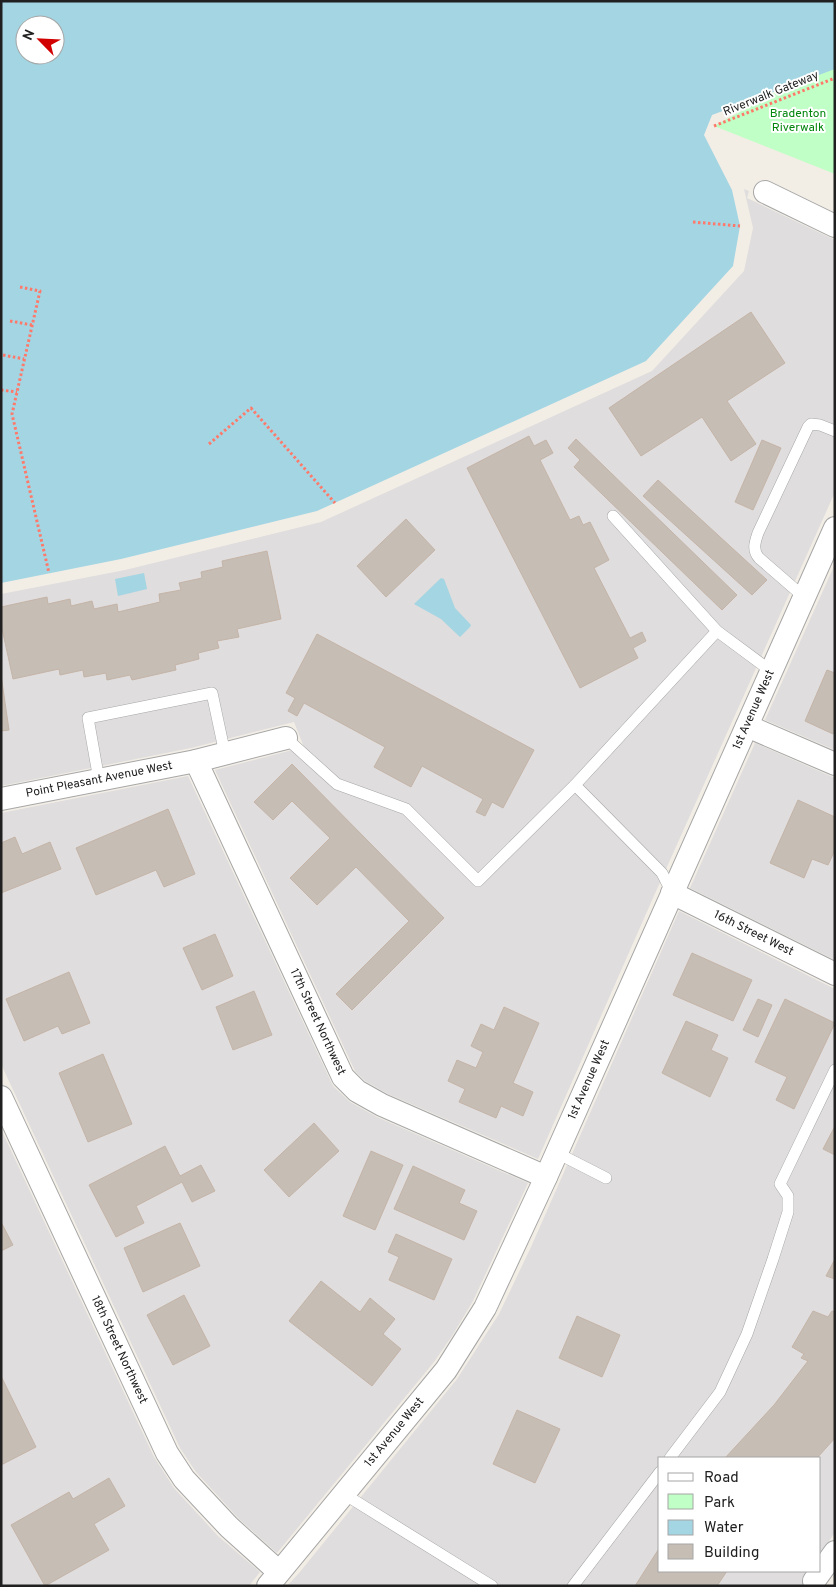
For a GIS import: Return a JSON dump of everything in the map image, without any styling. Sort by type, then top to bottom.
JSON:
[{"type":"street","points":[[765,192],[835,226]]},
{"type":"street","name":"1st Avenue West","points":[[274,1579],[446,1370],[486,1308],[557,1153],[835,528]]},
{"type":"street","points":[[747,726],[835,764]]},
{"type":"street","name":"Point Pleasant Avenue West","points":[[1,799],[196,761],[286,738]]},
{"type":"street","name":"17th Street Northwest","points":[[196,761],[344,1077],[357,1091],[382,1105],[546,1177]]},
{"type":"street","name":"16th Street West","points":[[672,893],[835,974]]},
{"type":"street","name":"18th Street Northwest","points":[[1,1096],[167,1453],[184,1479],[274,1579]]},
{"type":"street","points":[[821,1571],[835,1552]]},
{"type":"street","points":[[814,1581],[821,1572]]},
{"type":"lane","points":[[804,597],[755,554],[755,543],[808,427],[811,424],[820,425],[835,431]]},
{"type":"lane","points":[[613,516],[717,631],[771,671]]},
{"type":"lane","points":[[286,738],[337,784],[406,809],[478,881],[574,786],[717,631]]},
{"type":"lane","points":[[99,780],[88,718],[212,693],[225,754]]},
{"type":"lane","points":[[574,786],[662,873],[672,893]]},
{"type":"lane","points":[[671,1457],[720,1392],[747,1334],[774,1259],[788,1212],[788,1196],[780,1184],[835,1070]]},
{"type":"lane","points":[[557,1153],[606,1178]]},
{"type":"lane","points":[[573,1586],[658,1475]]},
{"type":"lane","points":[[344,1494],[492,1586]]},
{"type":"path","name":"Riverwalk Gateway","points":[[714,126],[835,78]]},
{"type":"path","points":[[693,222],[740,226]]},
{"type":"path","points":[[20,287],[40,291],[12,414],[49,573]]},
{"type":"path","points":[[10,321],[32,325]]},
{"type":"path","points":[[3,355],[24,359]]},
{"type":"path","points":[[1,390],[17,392]]},
{"type":"path","points":[[209,444],[251,408],[335,503]]},
{"type":"shaded area","points":[[744,189],[749,191],[747,198],[835,240],[835,492],[538,1159],[388,1094],[365,1081],[355,1071],[215,770],[304,747],[294,722],[191,748],[1,786],[1,594],[125,570],[321,522],[652,371],[744,271],[753,228]]},
{"type":"shaded area","points":[[835,564],[835,750],[765,720]]},
{"type":"shaded area","points":[[755,743],[835,778],[835,960],[690,888]]},
{"type":"shaded area","points":[[188,776],[333,1086],[350,1102],[377,1117],[528,1183],[473,1301],[452,1336],[434,1362],[277,1553],[239,1519],[196,1472],[180,1448],[1,1064],[1,813]]},
{"type":"shaded area","points":[[679,911],[835,989],[835,1532],[821,1553],[821,1457],[658,1457],[658,1572],[809,1572],[816,1586],[287,1586],[457,1379],[499,1314],[531,1247]]},
{"type":"shaded area","points":[[1,1129],[154,1457],[174,1488],[218,1536],[260,1572],[249,1586],[1,1586]]},
{"type":"green space","name":"Bradenton Riverwalk","points":[[835,60],[835,174],[714,126]]},
{"type":"water","points":[[1,1],[835,1],[835,69],[712,115],[704,135],[732,190],[740,226],[733,266],[646,361],[317,511],[121,559],[1,583]]},
{"type":"water","points":[[144,573],[147,589],[118,596],[115,579]]},
{"type":"water","points":[[441,578],[444,579],[455,608],[471,625],[460,637],[441,619],[414,604]]},
{"type":"building","points":[[751,312],[785,363],[727,401],[756,444],[731,461],[702,417],[641,456],[609,408]]},
{"type":"building","points":[[529,436],[534,446],[546,440],[553,453],[540,460],[570,520],[579,516],[583,525],[590,522],[609,560],[594,568],[630,638],[642,632],[646,641],[633,648],[638,658],[580,688],[467,468]]},
{"type":"building","points":[[576,439],[737,595],[722,610],[574,467],[580,460],[568,448]]},
{"type":"building","points":[[762,440],[781,448],[753,510],[735,502]]},
{"type":"building","points":[[658,480],[767,580],[752,595],[643,496]]},
{"type":"building","points":[[406,519],[435,550],[386,597],[357,566]]},
{"type":"building","points":[[267,551],[281,619],[237,629],[239,637],[217,641],[219,648],[198,653],[199,659],[175,665],[176,670],[132,680],[130,675],[107,680],[106,673],[84,677],[83,670],[60,675],[59,669],[13,679],[1,624],[1,607],[47,597],[48,604],[70,599],[71,606],[92,601],[94,609],[117,604],[118,612],[160,602],[159,594],[181,590],[179,583],[202,578],[201,572],[223,567],[222,561]]},
{"type":"building","points":[[317,634],[534,750],[503,808],[492,802],[485,816],[476,812],[483,799],[422,766],[411,787],[374,767],[385,747],[304,703],[297,716],[288,711],[295,698],[286,693]]},
{"type":"building","points":[[827,670],[835,673],[835,731],[833,734],[805,721]]},
{"type":"building","points":[[1,675],[9,730],[1,731]]},
{"type":"building","points":[[292,764],[444,918],[352,1010],[336,994],[409,921],[356,867],[317,905],[290,878],[330,838],[292,801],[273,820],[254,802]]},
{"type":"building","points":[[798,800],[835,817],[835,850],[828,865],[812,859],[804,878],[770,863]]},
{"type":"building","points":[[168,809],[195,874],[164,887],[156,870],[96,895],[76,848]]},
{"type":"building","points":[[15,837],[22,854],[50,842],[61,869],[1,893],[1,843]]},
{"type":"building","points":[[215,934],[233,976],[202,990],[183,948]]},
{"type":"building","points":[[692,953],[752,980],[733,1021],[673,995]]},
{"type":"building","points":[[69,972],[90,1023],[62,1034],[58,1026],[24,1041],[6,999]]},
{"type":"building","points":[[254,991],[272,1035],[233,1050],[216,1007]]},
{"type":"building","points":[[758,999],[772,1005],[758,1037],[743,1030]]},
{"type":"building","points":[[785,999],[835,1023],[794,1109],[776,1100],[787,1077],[755,1062]]},
{"type":"building","points":[[504,1007],[539,1023],[513,1083],[533,1092],[523,1116],[501,1106],[496,1118],[459,1102],[465,1089],[448,1081],[457,1060],[476,1068],[483,1052],[471,1046],[481,1024],[494,1030]]},
{"type":"building","points":[[686,1021],[718,1035],[711,1050],[728,1058],[710,1097],[662,1073]]},
{"type":"building","points":[[103,1054],[132,1124],[88,1142],[59,1073]]},
{"type":"building","points":[[314,1123],[339,1151],[289,1197],[264,1170]]},
{"type":"building","points":[[835,1126],[835,1155],[823,1149]]},
{"type":"building","points":[[165,1146],[180,1176],[201,1165],[215,1191],[192,1202],[182,1182],[136,1206],[144,1223],[116,1237],[89,1185]]},
{"type":"building","points":[[371,1151],[403,1165],[375,1230],[343,1216]]},
{"type":"building","points":[[413,1166],[465,1190],[459,1203],[477,1211],[464,1240],[394,1209]]},
{"type":"building","points":[[1,1222],[13,1245],[1,1251]]},
{"type":"building","points":[[180,1223],[200,1266],[143,1292],[124,1248]]},
{"type":"building","points":[[396,1234],[452,1259],[434,1300],[389,1280],[399,1257],[388,1252]]},
{"type":"building","points":[[835,1259],[835,1279],[826,1276]]},
{"type":"building","points":[[321,1281],[360,1312],[370,1298],[395,1319],[383,1334],[401,1349],[372,1386],[289,1321]]},
{"type":"building","points":[[184,1295],[210,1346],[173,1365],[147,1315]]},
{"type":"building","points":[[813,1311],[828,1317],[832,1311],[835,1312],[835,1438],[818,1457],[726,1457],[774,1405],[808,1361],[801,1358],[804,1354],[792,1347]]},
{"type":"building","points":[[577,1316],[620,1335],[602,1377],[559,1358]]},
{"type":"building","points":[[1,1376],[36,1447],[1,1465]]},
{"type":"building","points":[[517,1410],[560,1429],[535,1483],[493,1464]]},
{"type":"building","points":[[109,1478],[125,1506],[94,1524],[109,1550],[45,1586],[11,1525],[69,1492],[73,1499]]},
{"type":"building","points":[[658,1550],[658,1572],[726,1572],[717,1586],[635,1586]]}]
